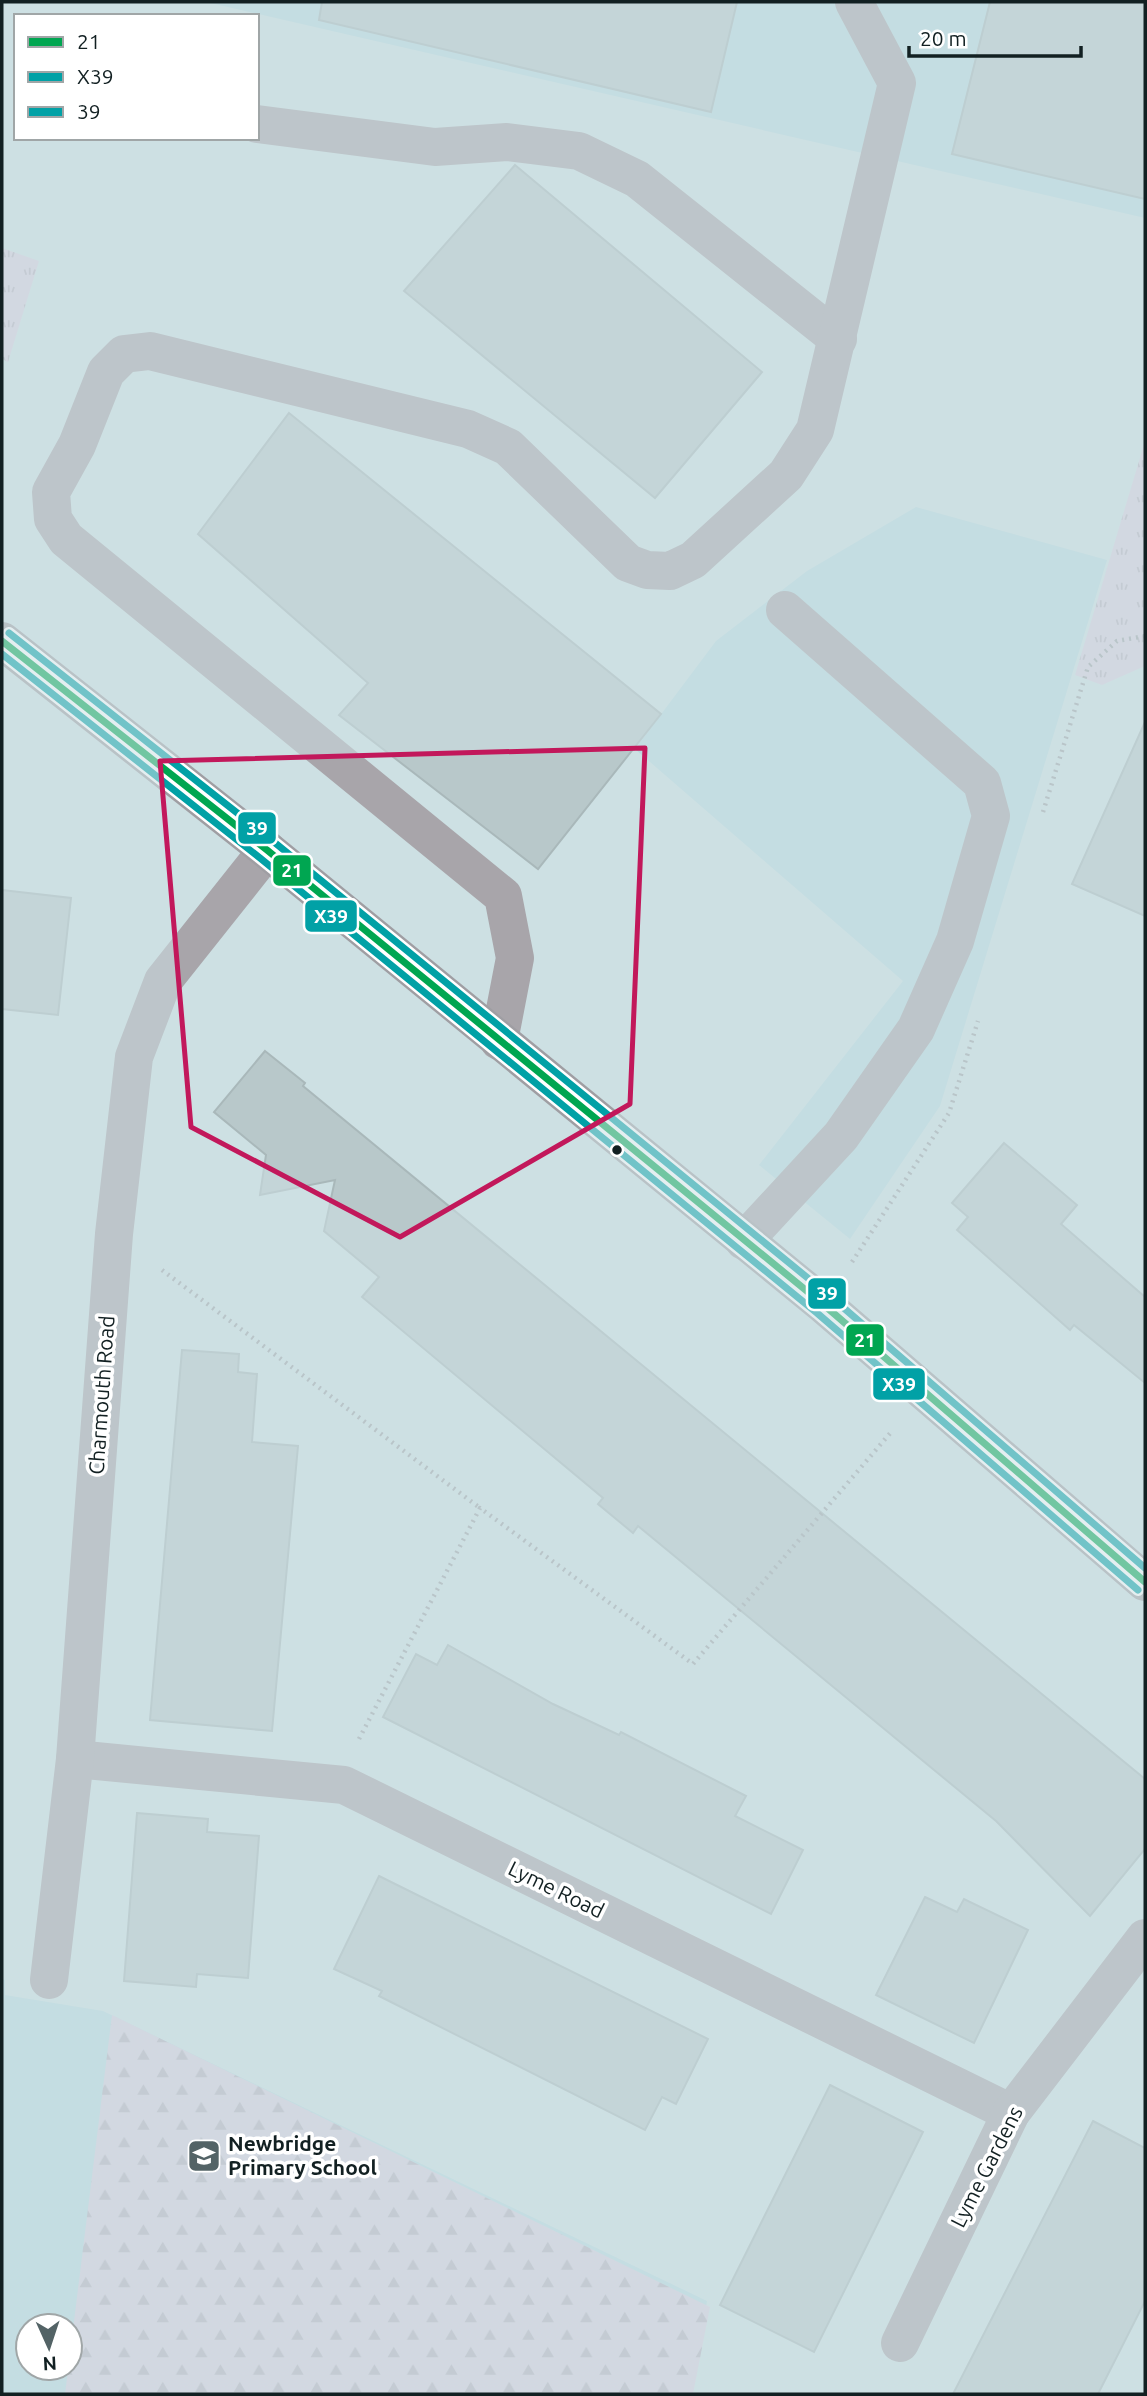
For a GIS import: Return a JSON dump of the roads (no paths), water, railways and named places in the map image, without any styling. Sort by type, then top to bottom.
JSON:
[{"type":"main road","points":[[2,641],[267,850],[744,1241],[1145,1583]]},
{"type":"street","points":[[499,1041],[515,958],[503,896],[66,539],[53,519],[51,492],[77,445],[106,372],[124,354],[150,351],[468,429],[508,447],[628,563],[647,570],[670,571],[693,560],[786,475],[815,430],[897,83],[854,2]]},
{"type":"street","points":[[259,124],[435,146],[507,142],[579,151],[637,179],[838,339]]},
{"type":"street","points":[[744,1241],[841,1136],[916,1029],[955,941],[991,816],[982,783],[785,610]]},
{"type":"street","name":"Charmouth Road","points":[[49,1980],[75,1759],[114,1234],[134,1056],[163,981],[267,850]]},
{"type":"street","name":"Lyme Road","points":[[75,1759],[344,1785],[1011,2113]]},
{"type":"street","name":"Lyme Gardens","points":[[900,2343],[1011,2113],[1145,1937]]},
{"type":"place","name":"Newbridge Primary School","points":[[204,2156]]}]
